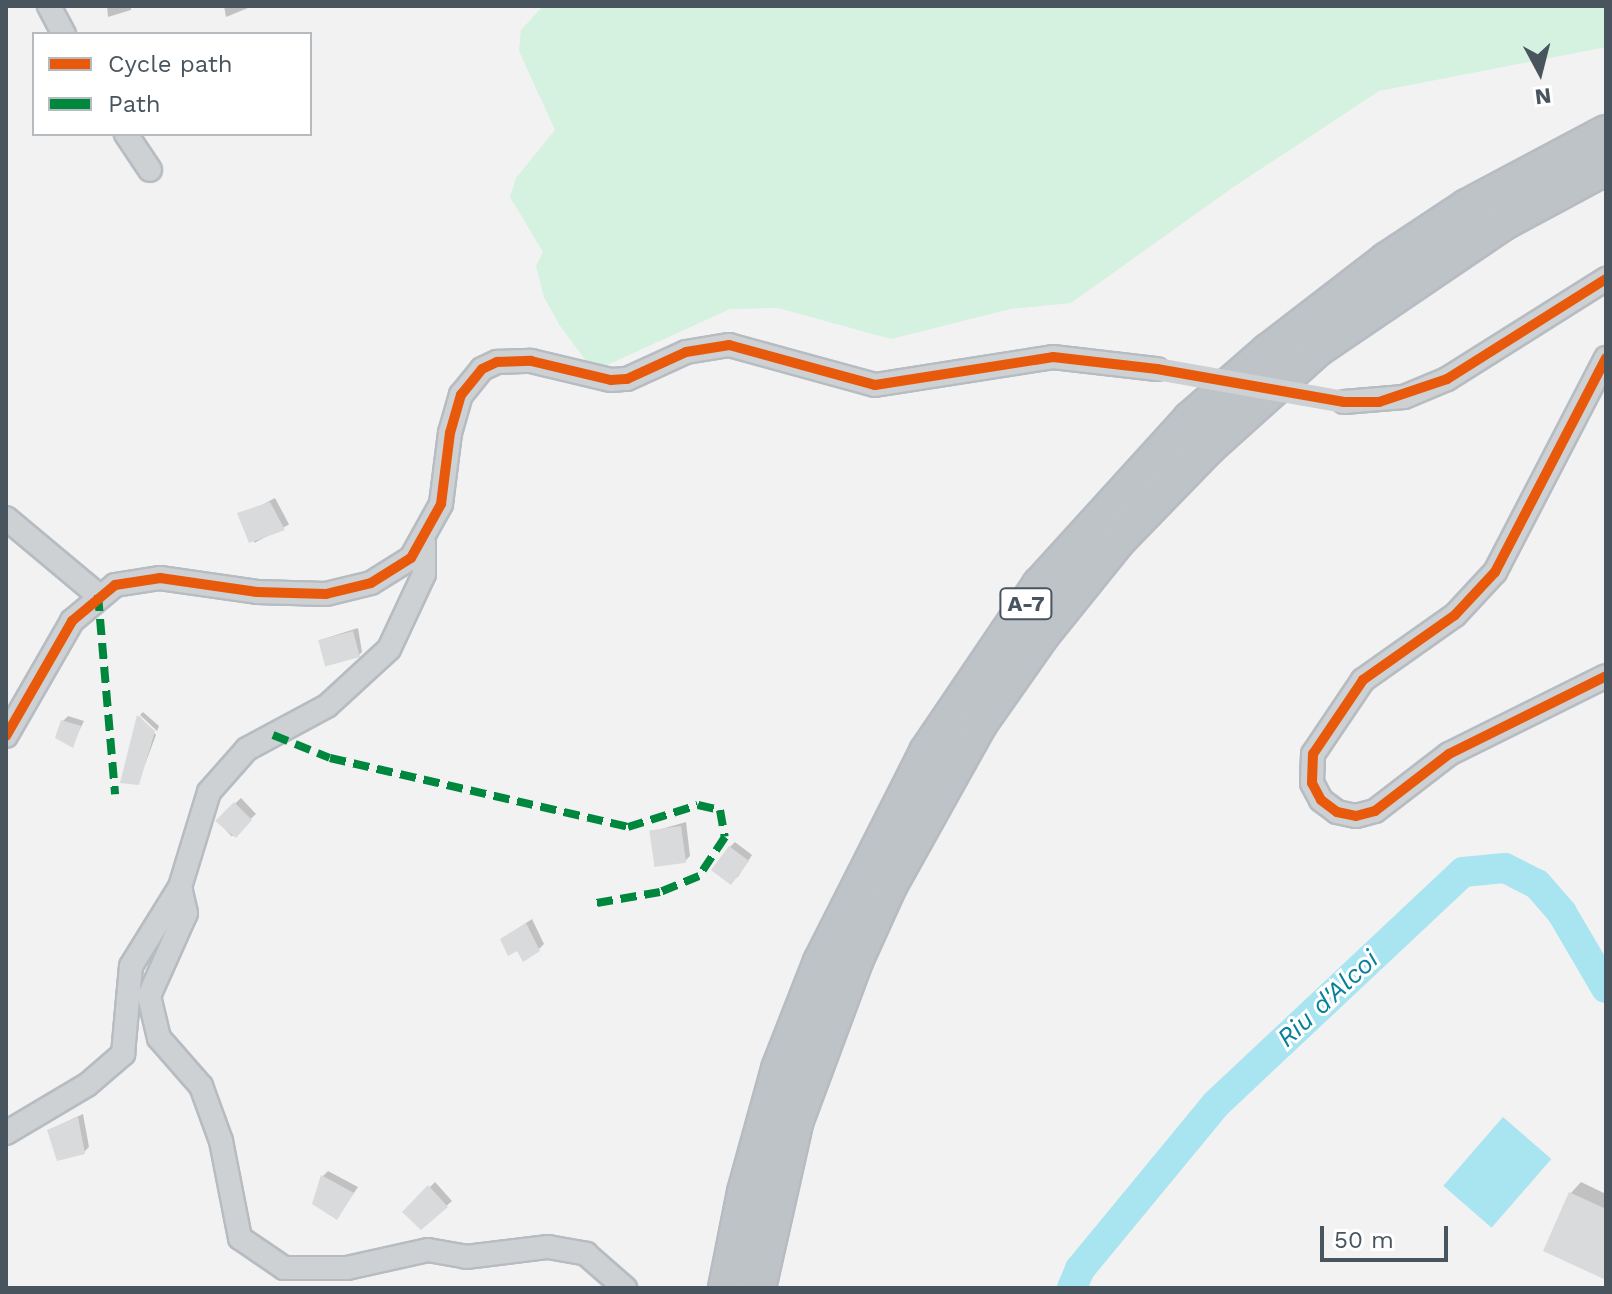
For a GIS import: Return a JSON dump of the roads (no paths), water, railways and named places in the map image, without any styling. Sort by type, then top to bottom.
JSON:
[{"type":"highway","name":"A-7","points":[[726,1288],[745,1192],[779,1069],[821,962],[927,752],[1040,585],[1171,440],[1269,351],[1387,260],[1467,207],[1606,133]]},
{"type":"highway","name":"A-7","points":[[758,1288],[796,1120],[855,961],[928,812],[979,724],[1043,633],[1118,540],[1196,460],[1317,349],[1504,222],[1606,167]]},
{"type":"street","points":[[49,6],[63,32]]},
{"type":"street","points":[[127,136],[150,170]]},
{"type":"street","points":[[6,736],[72,621],[98,595],[136,579],[160,578],[257,592],[348,590],[393,572],[424,543],[441,504],[454,411],[471,381],[497,362],[531,361],[611,380],[627,379],[686,352],[729,345],[875,385],[1053,357],[1157,369],[1344,402],[1404,397],[1447,379],[1606,279]]},
{"type":"street","points":[[1606,358],[1495,572],[1455,615],[1363,680],[1313,754],[1312,783],[1321,800],[1337,812],[1356,816],[1375,811],[1449,754],[1606,676]]},
{"type":"street","points":[[6,518],[98,595]]},
{"type":"street","points":[[6,1133],[87,1085],[123,1054],[131,966],[180,887],[209,792],[247,749],[327,706],[389,649],[424,574],[424,543]]},
{"type":"street","points":[[180,887],[186,913],[149,996],[159,1038],[201,1086],[221,1141],[240,1238],[284,1268],[347,1268],[428,1250],[466,1257],[548,1247],[586,1254],[625,1288]]},
{"type":"water","points":[[1503,1117],[1551,1159],[1492,1228],[1443,1186]]},
{"type":"waterway","name":"Riu d'Alcoi","points":[[1072,1288],[1080,1269],[1216,1104],[1463,872],[1505,868],[1537,884],[1562,913],[1606,988]]}]
